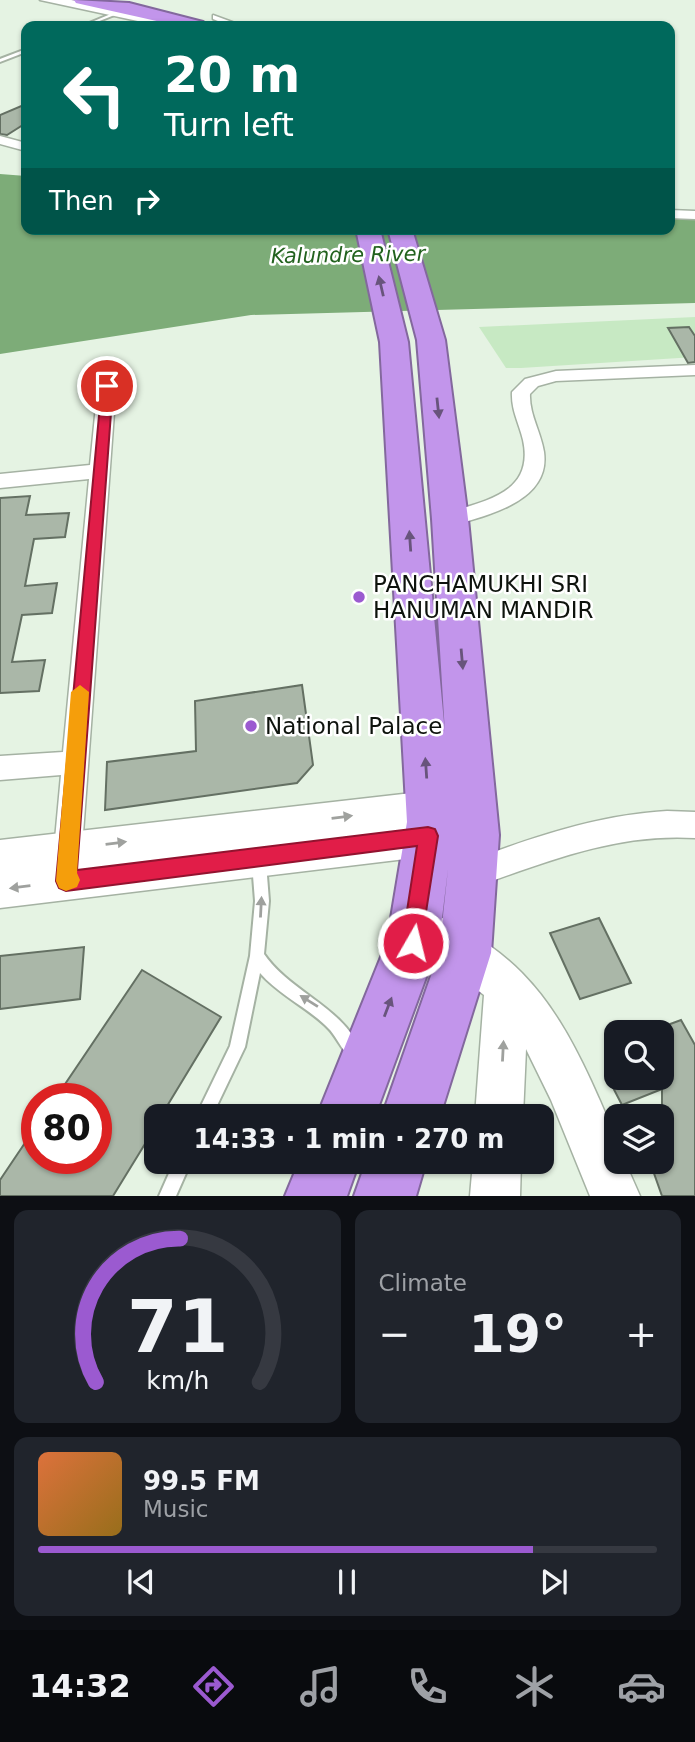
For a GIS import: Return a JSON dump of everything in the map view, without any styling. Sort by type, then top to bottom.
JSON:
[{"type":"highway","points":[[82,0],[177,21]]},
{"type":"highway","points":[[118,6],[166,10],[213,21]]},
{"type":"highway","points":[[355,1095],[413,943],[415,926],[456,832],[450,519],[413,341],[370,235]]},
{"type":"highway","points":[[401,235],[413,341],[465,953],[415,1104]]},
{"type":"highway","points":[[316,1196],[324,1174]]},
{"type":"highway","points":[[385,1196],[392,1174]]},
{"type":"street","points":[[46,0],[118,6],[161,21]]},
{"type":"street","points":[[144,0],[214,21]]},
{"type":"street","points":[[0,140],[21,146]]},
{"type":"street","points":[[675,214],[695,215]]},
{"type":"street","points":[[450,519],[514,496],[526,483],[535,466],[536,446],[517,401],[519,391],[526,386],[538,379],[556,376],[695,370]]},
{"type":"street","points":[[67,865],[107,386]]},
{"type":"street","points":[[0,481],[100,471]]},
{"type":"street","points":[[0,768],[74,763]]},
{"type":"street","points":[[0,889],[67,865],[456,832],[668,822],[695,825]]},
{"type":"street","points":[[0,858],[67,865],[258,857],[456,832]]},
{"type":"street","points":[[415,926],[465,953],[507,985],[546,1038],[615,1196]]},
{"type":"street","points":[[500,1104],[507,985]]},
{"type":"street","points":[[495,1196],[496,1174]]},
{"type":"lane","points":[[93,21],[118,6]]},
{"type":"lane","points":[[0,61],[21,52]]},
{"type":"lane","points":[[210,1104],[237,1047],[257,956],[262,901],[258,857]]},
{"type":"lane","points":[[257,956],[277,982],[320,1008],[345,1032],[355,1095]]},
{"type":"lane","points":[[167,1196],[177,1174]]},
{"type":"shaded area","points":[[695,317],[695,357],[521,368],[506,368],[479,327]]},
{"type":"water","name":"Kalundre River","points":[[0,174],[21,176],[21,235],[675,235],[675,210],[695,210],[695,303],[251,315],[0,354]]},
{"type":"building","points":[[21,106],[21,126],[7,135],[0,134],[0,115]]},
{"type":"building","points":[[689,327],[695,336],[695,362],[688,363],[668,328]]},
{"type":"building","points":[[30,496],[26,515],[69,513],[65,537],[34,539],[25,586],[57,583],[52,613],[22,615],[12,662],[45,660],[39,691],[0,693],[0,498]]},
{"type":"building","name":"National Palace","points":[[302,685],[313,765],[297,783],[105,810],[107,762],[196,751],[195,701]]},
{"type":"building","points":[[599,918],[631,983],[580,999],[550,933]]},
{"type":"building","points":[[84,947],[80,999],[0,1009],[0,956]]},
{"type":"building","points":[[142,970],[221,1017],[168,1104],[144,1104],[144,1146],[113,1196],[0,1196],[0,1180],[21,1149],[21,1174],[112,1174],[112,1083],[66,1083]]},
{"type":"building","points":[[681,1020],[695,1045],[695,1196],[662,1196],[654,1174],[674,1174],[674,1104],[662,1104],[662,1090],[674,1090],[674,1023]]},
{"type":"building","points":[[614,1090],[660,1090],[624,1104],[621,1104]]},
{"type":"slow traffic","points":[[70,880],[66,881],[80,692]]},
{"type":"place","name":"PANCHAMUKHI SRI HANUMAN MANDIR","points":[[359,597]]},
{"type":"place","name":"National Palace","points":[[251,726]]},
{"type":"route","points":[[107,386],[75,745],[66,881],[428,836],[413,943]]}]
